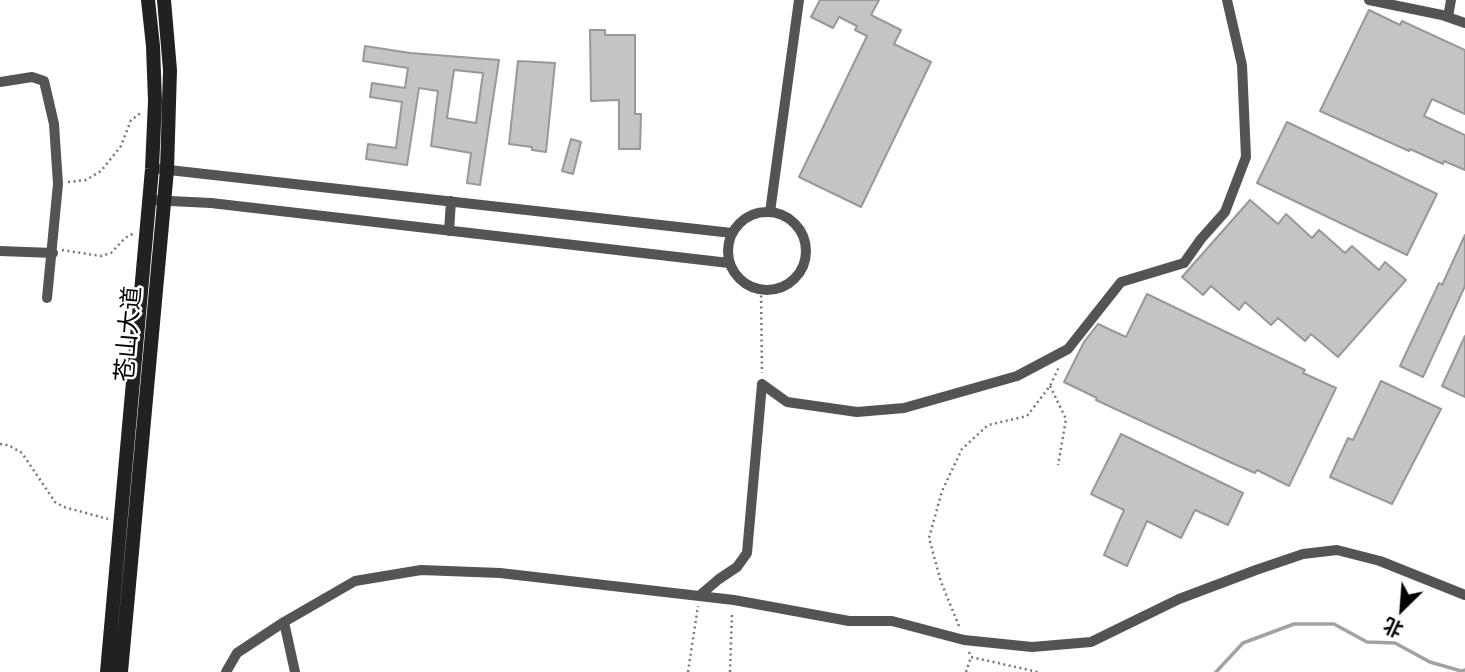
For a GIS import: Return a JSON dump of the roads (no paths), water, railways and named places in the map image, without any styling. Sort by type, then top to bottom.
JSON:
[{"type":"main road","name":"苍山大道","points":[[148,0],[160,169]]},
{"type":"main road","name":"苍山大道","points":[[121,672],[145,343],[170,80],[164,0]]},
{"type":"main road","name":"苍山大道","points":[[107,672],[122,522],[145,343],[148,229],[157,200]]},
{"type":"street","points":[[770,212],[799,0]]},
{"type":"street","points":[[699,596],[737,567],[747,553],[762,384],[787,402],[857,412],[904,408],[1017,376],[1068,349],[1121,282],[1184,263],[1225,212],[1246,157],[1242,65],[1227,0]]},
{"type":"street","points":[[1369,0],[1396,3],[1465,23]]},
{"type":"street","points":[[1448,17],[1451,0]]},
{"type":"street","points":[[0,82],[32,77],[44,80],[54,124],[58,184],[47,298]]},
{"type":"street","points":[[160,169],[732,233]]},
{"type":"street","points":[[157,200],[211,203],[729,264]]},
{"type":"street","points":[[449,231],[451,201]]},
{"type":"street","points":[[770,212],[785,216],[798,227],[805,242],[806,258],[800,273],[789,284],[776,289],[761,290],[747,285],[736,276],[729,264],[727,248],[732,233],[741,221],[754,214],[770,212]]},
{"type":"street","points":[[0,251],[53,252]]},
{"type":"street","points":[[226,672],[237,653],[355,581],[421,570],[500,573],[734,600],[849,621],[892,621],[964,640],[1032,647],[1091,642],[1180,599],[1303,554],[1337,550],[1381,561],[1465,595]]},
{"type":"street","points":[[284,622],[295,672]]},
{"type":"waterway","points":[[1216,672],[1243,643],[1294,624],[1334,624],[1367,642],[1395,643],[1430,662],[1465,670]]}]
